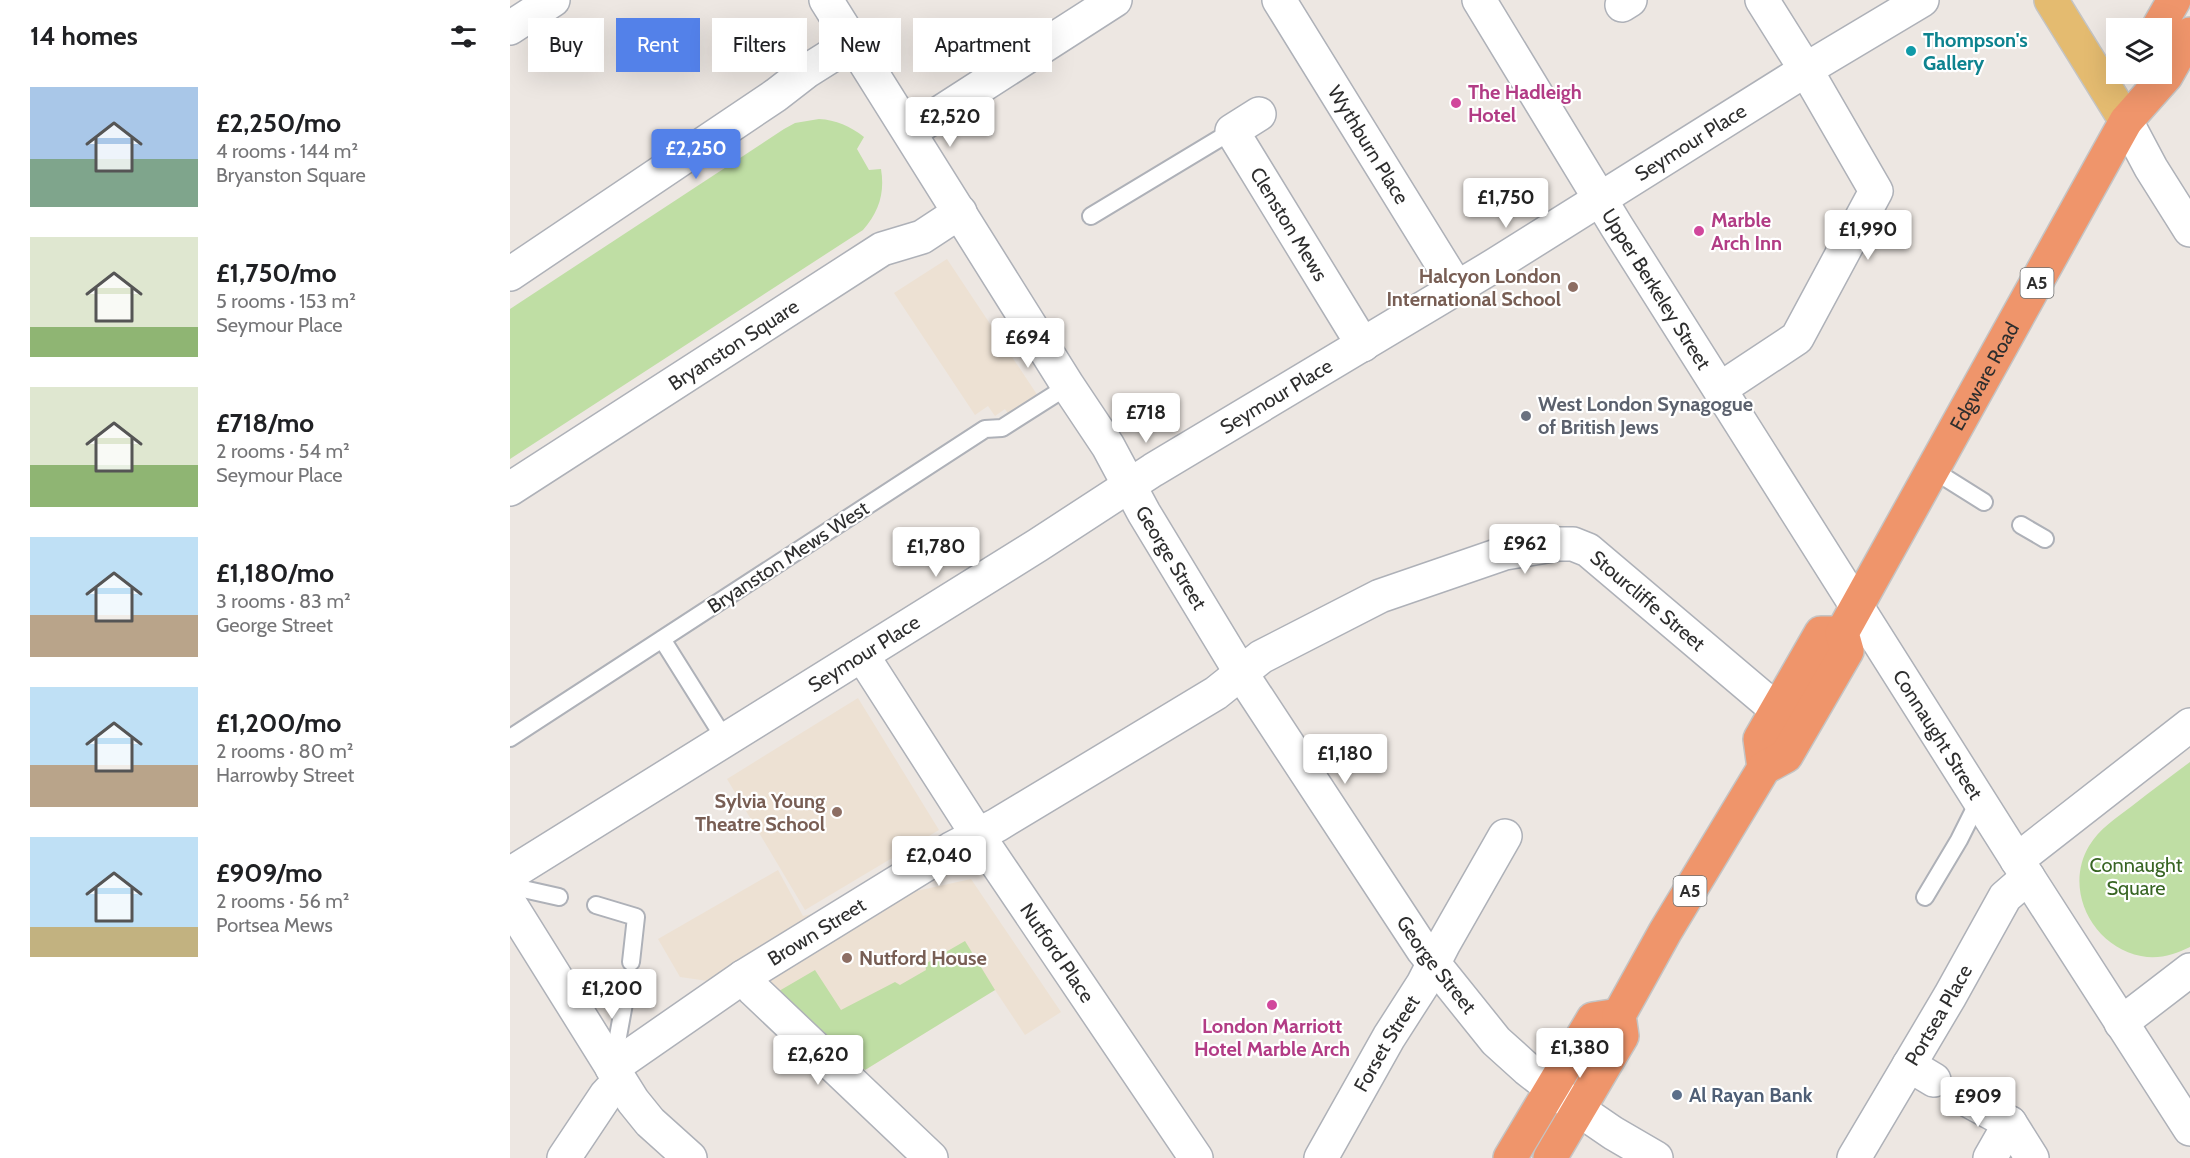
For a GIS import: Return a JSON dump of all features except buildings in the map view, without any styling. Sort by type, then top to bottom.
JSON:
[{"type":"highway","points":[[2164,18],[2174,0]]},
{"type":"highway","name":"Edgware Road","points":[[1550,1158],[1622,1036],[1619,1015],[1665,932],[1764,768],[1786,756],[1847,651],[1850,620],[2126,121],[2166,76],[2190,34]]},
{"type":"highway","name":"Edgware Road","points":[[2126,121],[2135,84]]},
{"type":"highway","points":[[1764,768],[1760,739],[1821,633],[1850,620]]},
{"type":"highway","points":[[1510,1158],[1593,1019],[1619,1015]]},
{"type":"main road","points":[[2051,0],[2126,121]]},
{"type":"street","points":[[510,28],[553,0]]},
{"type":"street","name":"George Street","points":[[826,0],[838,18]]},
{"type":"street","points":[[910,132],[1115,0]]},
{"type":"street","name":"Wythburn Place","points":[[1279,0],[1456,288]]},
{"type":"street","name":"Upper Berkeley Street","points":[[1479,0],[1720,389],[1850,620]]},
{"type":"street","points":[[1720,389],[1797,338],[1876,192],[1806,70],[1762,0]]},
{"type":"street","name":"Seymour Place","points":[[510,874],[726,741],[1129,485],[1601,200],[1806,70],[1922,0]]},
{"type":"street","points":[[510,274],[776,95],[819,63]]},
{"type":"street","name":"George Street","points":[[872,72],[1102,437],[1241,672],[1414,937],[1496,1041],[1551,1089],[1578,1109],[1656,1158]]},
{"type":"street","points":[[2126,121],[2151,168],[2190,230]]},
{"type":"street","name":"Clenston Mews","points":[[1246,122],[1363,345]]},
{"type":"street","name":"Bryanston Square","points":[[510,489],[882,249],[922,237],[960,212]]},
{"type":"street","name":"Stourcliffe Street","points":[[1241,672],[1257,659],[1380,596],[1432,576],[1505,553],[1573,543],[1588,550],[1777,710]]},
{"type":"street","name":"Connaught Street","points":[[1850,620],[1979,800],[2022,869]]},
{"type":"street","name":"Nutford Place","points":[[862,655],[977,834],[1196,1158]]},
{"type":"street","name":"Brown Street","points":[[564,1158],[606,1095],[615,1075],[743,977],[977,834],[997,825],[1216,693],[1241,672]]},
{"type":"street","points":[[2190,725],[2022,869],[2190,1129]]},
{"type":"street","name":"Forset Street","points":[[1321,1158],[1389,1037],[1423,984],[1505,836]]},
{"type":"street","name":"Portsea Place","points":[[1854,1158],[1922,1073],[2005,897],[2022,869]]},
{"type":"street","points":[[510,904],[615,1075],[650,1122],[690,1158]]},
{"type":"street","points":[[2121,1023],[2190,969]]},
{"type":"street","points":[[743,977],[931,1158]]},
{"type":"street","points":[[1964,1098],[2010,1123],[2032,1158]]},
{"type":"street","points":[[1990,1158],[2010,1123]]},
{"type":"lane","points":[[1091,216],[1246,122]]},
{"type":"lane","name":"Bryanston Mews West","points":[[510,738],[985,429],[1002,428],[1068,386]]},
{"type":"lane","points":[[1934,470],[1983,502]]},
{"type":"lane","points":[[2021,525],[2045,539]]},
{"type":"lane","points":[[662,639],[726,741]]},
{"type":"lane","points":[[1925,897],[1959,840],[1979,800]]},
{"type":"lane","points":[[510,886],[560,897]]},
{"type":"lane","points":[[596,905],[636,917],[631,962]]},
{"type":"lane","points":[[615,1075],[625,998]]},
{"type":"shaded area","points":[[947,259],[1040,399],[1011,418],[1005,409],[995,416],[988,406],[975,415],[894,293]]},
{"type":"shaded area","name":"Sylvia Young Theatre School","points":[[858,698],[939,830],[805,910],[727,779]]},
{"type":"shaded area","name":"Nutford House","points":[[778,870],[803,916],[971,879],[1061,1012],[1025,1035],[995,990],[865,1070],[779,991],[680,977],[658,939]]},
{"type":"green space","points":[[819,119],[843,124],[864,137],[857,149],[869,170],[881,169],[880,202],[863,230],[510,459],[510,309],[784,129],[795,123]]},
{"type":"green space","name":"Connaught Square","points":[[2190,762],[2190,947],[2167,956],[2141,956],[2109,941],[2087,914],[2081,898],[2079,880],[2082,863],[2089,846],[2103,829]]},
{"type":"green space","points":[[965,941],[995,990],[865,1070],[779,991],[815,970],[841,1010],[895,982],[900,985],[926,970],[925,964]]},
{"type":"place","name":"Thompson's Gallery","points":[[1911,51]]},
{"type":"place","name":"The Hadleigh Hotel","points":[[1456,103]]},
{"type":"place","name":"Marble Arch Inn","points":[[1699,231]]},
{"type":"place","name":"Halcyon London International School","points":[[1573,287]]},
{"type":"place","name":"West London Synagogue of British Jews","points":[[1526,416]]},
{"type":"place","name":"Sylvia Young Theatre School","points":[[837,812]]},
{"type":"place","name":"Nutford House","points":[[847,958]]},
{"type":"place","name":"London Marriott Hotel Marble Arch","points":[[1272,1005]]},
{"type":"place","name":"Al Rayan Bank","points":[[1677,1095]]}]
